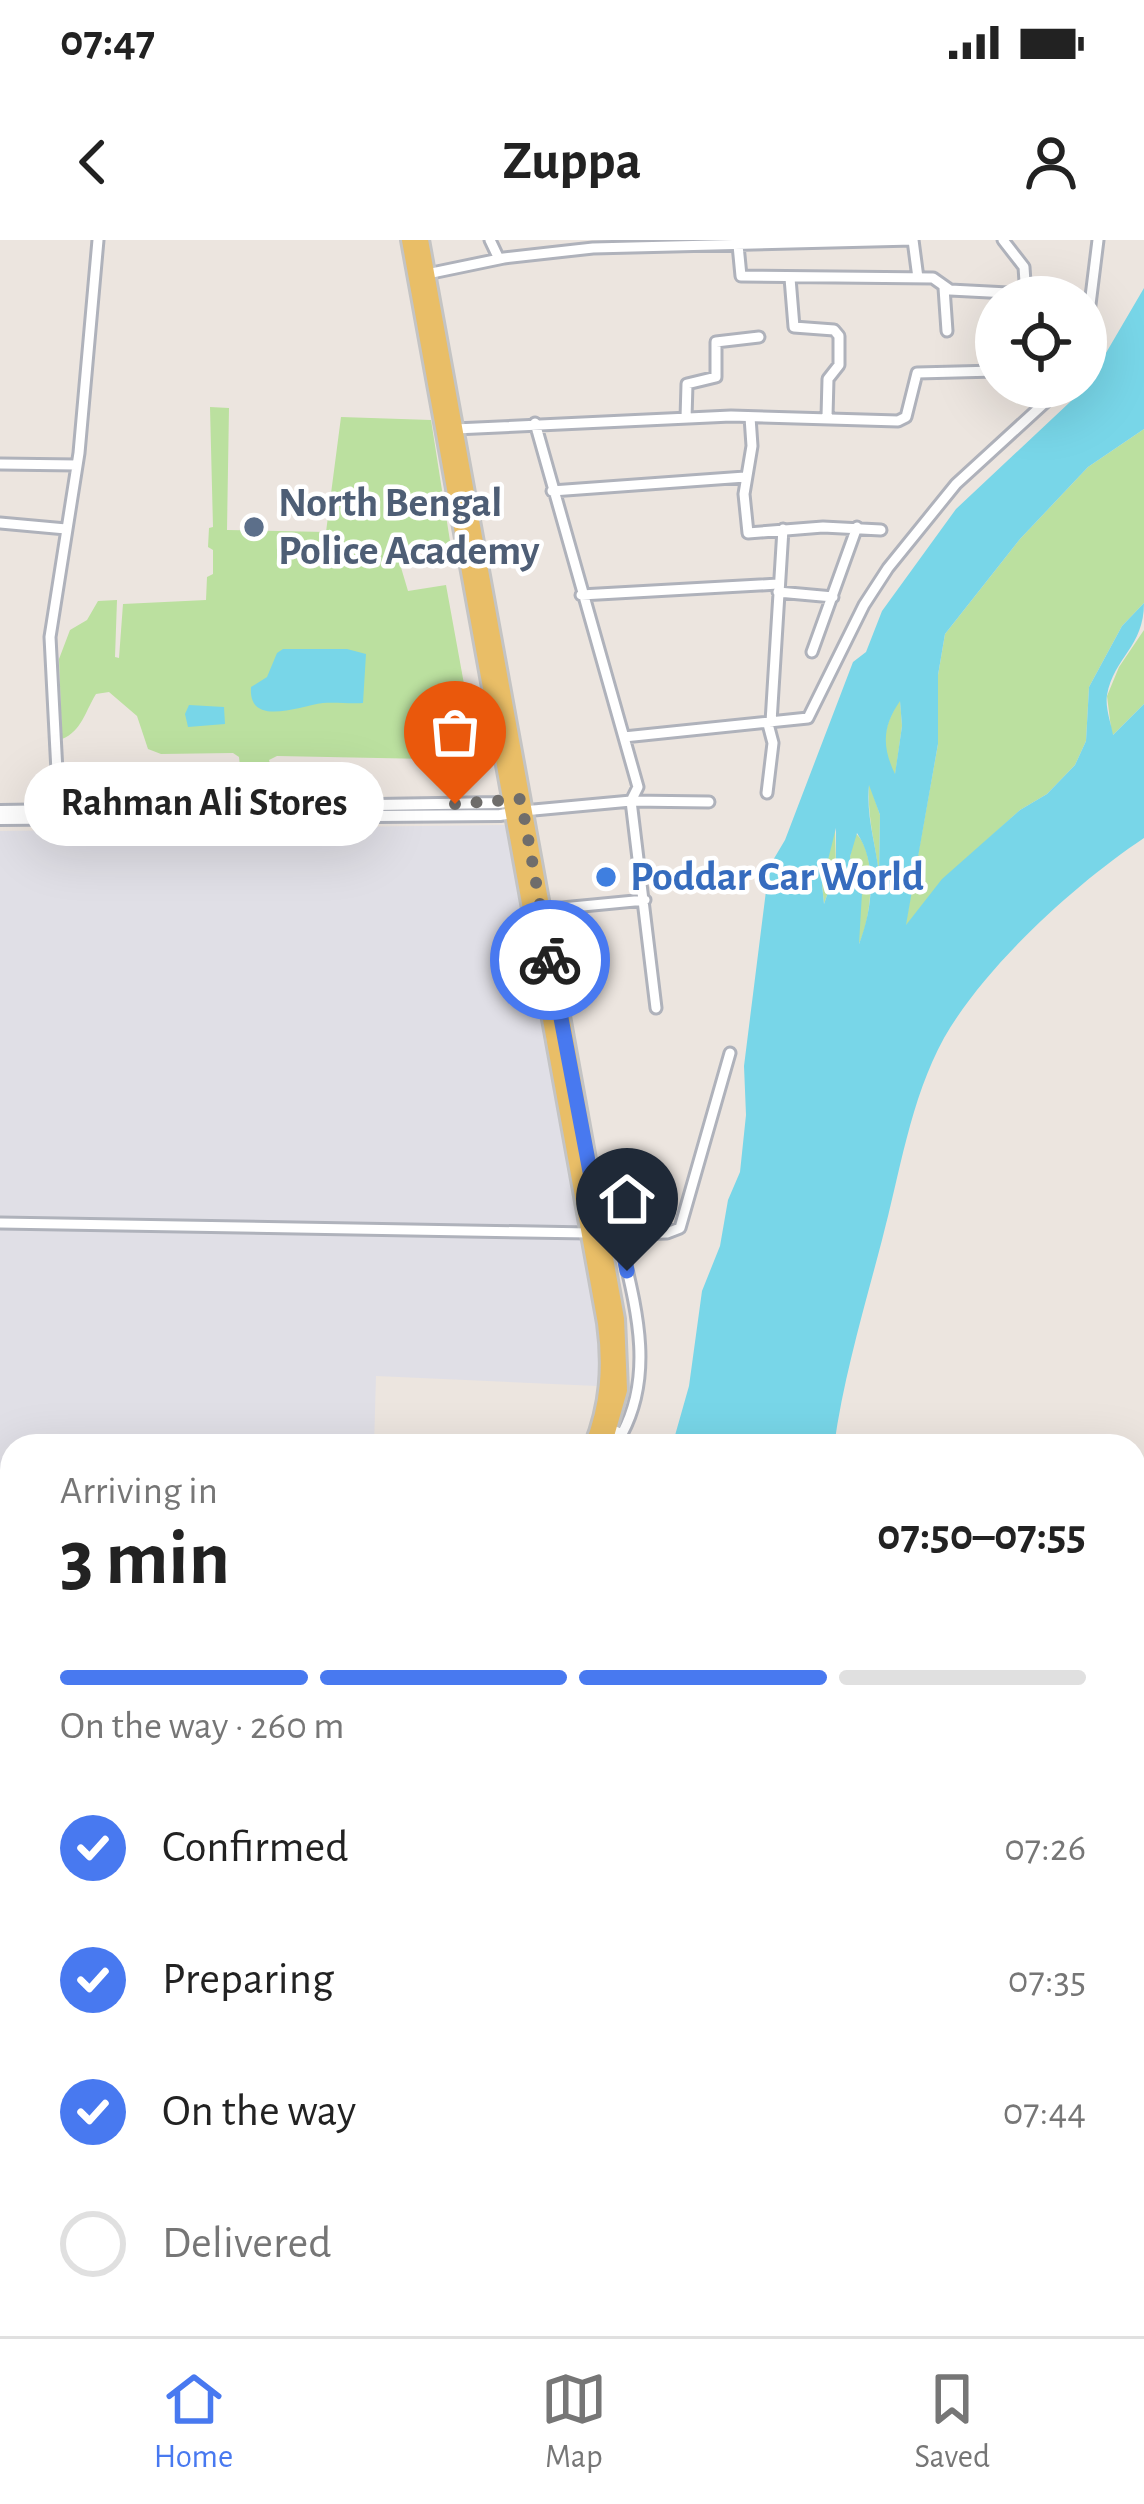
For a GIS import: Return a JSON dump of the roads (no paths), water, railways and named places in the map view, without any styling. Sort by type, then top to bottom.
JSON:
[{"type":"main road","points":[[409,240],[596,1234],[614,1264],[627,1327],[628,1371],[600,1434]]},
{"type":"main road","points":[[422,240],[516,806],[541,910],[596,1234],[608,1342],[604,1434]]},
{"type":"street","points":[[58,810],[50,637],[77,465],[98,240]]},
{"type":"street","points":[[490,240],[499,259]]},
{"type":"street","points":[[427,274],[499,259],[592,248],[914,240],[918,278]]},
{"type":"street","points":[[1003,240],[1024,267],[1025,276]]},
{"type":"street","points":[[1094,276],[1098,240]]},
{"type":"street","points":[[738,245],[741,276],[940,281],[946,332]]},
{"type":"street","points":[[790,278],[794,327],[834,330],[839,336],[838,365],[828,380],[827,416]]},
{"type":"street","points":[[944,288],[975,291]]},
{"type":"street","points":[[686,418],[687,384],[716,377],[716,342],[759,337]]},
{"type":"street","points":[[455,429],[686,418],[827,416],[898,421],[906,416],[916,373],[975,371]]},
{"type":"street","points":[[624,736],[808,718],[864,605],[888,568],[956,484],[1039,408]]},
{"type":"street","points":[[750,417],[746,532],[857,526],[881,530]]},
{"type":"street","points":[[535,423],[638,787],[631,801],[656,1008]]},
{"type":"street","points":[[0,464],[77,465]]},
{"type":"street","points":[[552,491],[745,477]]},
{"type":"street","points":[[0,523],[66,529]]},
{"type":"street","points":[[812,652],[857,526]]},
{"type":"street","points":[[767,793],[783,530]]},
{"type":"street","points":[[580,595],[778,588],[833,597]]},
{"type":"street","points":[[0,815],[710,802]]},
{"type":"street","points":[[0,815],[58,810],[516,806]]},
{"type":"street","points":[[541,910],[645,900]]},
{"type":"street","points":[[0,1223],[667,1233],[680,1228],[730,1053]]},
{"type":"street","points":[[604,1430],[622,1434],[640,1369],[638,1322],[620,1234]]},
{"type":"water","points":[[1144,288],[1144,429],[1088,467],[1020,539],[945,634],[938,675],[938,744],[906,925],[942,879],[1020,810],[1047,794],[1075,765],[1086,741],[1089,687],[1122,626],[1144,603],[1139,631],[1111,682],[1107,710],[1113,735],[1144,704],[1144,838],[1033,928],[983,983],[944,1038],[922,1086],[907,1137],[836,1434],[675,1434],[689,1386],[702,1291],[740,1172],[746,1115],[744,1066],[769,867],[785,840],[853,662],[866,652],[882,611],[956,509],[1064,408],[1107,408],[1107,351]],"holes":[[[900,701],[902,726],[895,774],[886,737]],[[869,785],[880,815],[879,874]],[[836,828],[836,869],[824,904],[822,884]],[[857,833],[864,845],[871,888],[859,944],[863,876],[854,872],[850,857]]]},
{"type":"water","points":[[283,649],[347,649],[366,654],[363,703],[323,703],[277,712],[258,707],[251,687],[267,677]]},
{"type":"water","points":[[189,705],[224,707],[225,724],[188,727]]},
{"type":"place","name":"North Bengal Police Academy","points":[[254,527]]},
{"type":"place","name":"Rahman Ali Stores","points":[[455,804]]},
{"type":"place","name":"Poddar Car World","points":[[606,877]]}]
